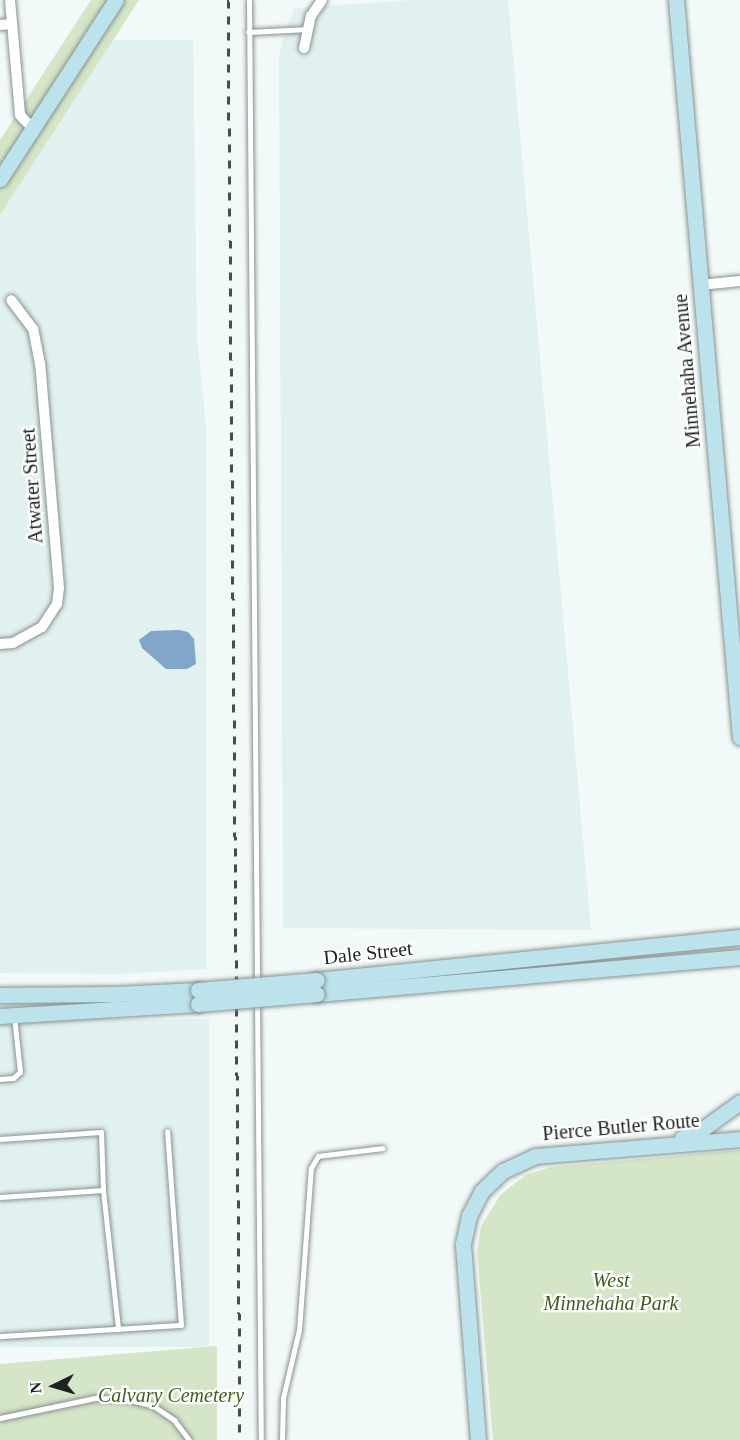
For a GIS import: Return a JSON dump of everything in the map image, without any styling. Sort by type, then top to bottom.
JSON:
[{"type":"main road","points":[[0,179],[116,0]]},
{"type":"main road","name":"Minnehaha Avenue","points":[[676,0],[700,285],[735,619],[740,737]]},
{"type":"main road","name":"Dale Street","points":[[317,987],[740,937]]},
{"type":"main road","name":"Dale Street","points":[[7,1015],[317,987],[740,957]]},
{"type":"main road","name":"Dale Street","points":[[0,995],[116,994],[198,997]]},
{"type":"main road","points":[[671,1143],[704,1128],[740,1102]]},
{"type":"main road","name":"Pierce Butler Route","points":[[478,1440],[463,1244],[469,1216],[482,1191],[503,1171],[535,1156],[740,1139]]},
{"type":"street","points":[[304,48],[311,16],[322,0]]},
{"type":"street","points":[[12,1],[20,115],[33,129]]},
{"type":"street","points":[[0,25],[12,24]]},
{"type":"street","points":[[700,285],[740,281]]},
{"type":"street","name":"Atwater Street","points":[[0,644],[13,644],[42,627],[57,604],[58,588],[40,364],[33,329],[11,300]]},
{"type":"lane","points":[[249,0],[261,1440]]},
{"type":"lane","points":[[248,32],[309,29]]},
{"type":"lane","points":[[0,1079],[13,1078],[20,1072],[7,1015]]},
{"type":"lane","points":[[0,1336],[181,1325],[166,1131]]},
{"type":"lane","points":[[0,1139],[101,1132],[103,1190],[118,1329]]},
{"type":"lane","points":[[282,1440],[284,1398],[299,1330],[311,1167],[318,1156],[383,1148]]},
{"type":"lane","points":[[0,1197],[103,1190]]},
{"type":"lane","points":[[0,1418],[95,1398],[125,1399],[152,1405],[174,1420],[189,1440]]},
{"type":"shaded area","points":[[413,0],[508,0],[591,930],[283,928],[279,57],[285,31],[295,8]]},
{"type":"shaded area","points":[[113,40],[193,40],[197,338],[206,427],[206,969],[121,974],[0,973],[0,215]]},
{"type":"shaded area","points":[[0,1019],[209,1019],[209,1347],[0,1347]]},
{"type":"green space","points":[[91,0],[139,0],[0,215],[0,140]]},
{"type":"green space","name":"West Minnehaha Park","points":[[740,1150],[740,1440],[493,1440],[477,1251],[481,1226],[501,1194],[526,1175],[551,1167]]},
{"type":"green space","name":"Calvary Cemetery","points":[[217,1346],[217,1440],[0,1440],[0,1364]]},
{"type":"water","points":[[151,631],[188,632],[194,639],[196,664],[187,669],[166,669],[142,648],[139,640]]},
{"type":"railway","points":[[228,0],[240,1440]]}]
